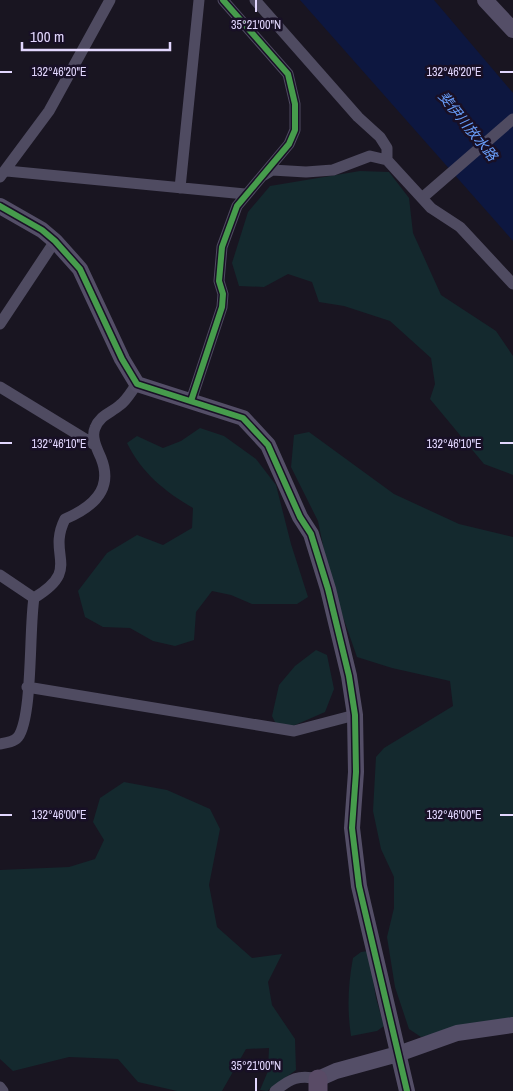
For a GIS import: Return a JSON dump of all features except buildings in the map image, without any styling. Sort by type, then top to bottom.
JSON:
[{"type":"street","points":[[3,174],[48,111],[110,1],[123,0]]},
{"type":"street","points":[[180,188],[199,0]]},
{"type":"street","points":[[191,401],[222,306],[223,294],[219,281],[222,247],[237,206],[245,194],[289,144],[295,130],[295,104],[288,74],[222,0]]},
{"type":"street","points":[[255,0],[358,116],[380,137],[387,148],[387,160]]},
{"type":"street","points":[[485,0],[513,30]]},
{"type":"street","points":[[422,198],[513,119]]},
{"type":"street","points":[[260,178],[272,170],[306,172],[333,170],[370,156],[387,160],[431,208],[460,227],[513,284]]},
{"type":"street","points":[[3,174],[245,194]]},
{"type":"street","points":[[0,206],[42,230],[55,241],[80,269],[122,358],[137,384],[243,418],[268,445],[300,517],[311,534],[328,589],[349,676],[355,715],[356,772],[352,828],[359,886],[407,1091]]},
{"type":"street","points":[[0,324],[55,241]]},
{"type":"street","points":[[34,598],[53,586],[62,569],[59,531],[64,519],[84,511],[100,496],[104,479],[102,460],[95,445],[94,429],[103,415],[121,405],[137,384]]},
{"type":"street","points":[[0,387],[95,445]]},
{"type":"street","points":[[0,575],[34,598]]},
{"type":"street","points":[[0,744],[7,743],[18,737],[25,716],[34,598]]},
{"type":"street","points":[[27,687],[294,730],[355,715]]},
{"type":"street","points":[[275,1091],[292,1078],[306,1076],[318,1085],[336,1071],[398,1054],[457,1033],[513,1025]]},
{"type":"street","points":[[0,1087],[4,1091]]},
{"type":"green space","points":[[360,171],[389,172],[409,198],[413,233],[441,295],[496,331],[513,356],[513,475],[484,464],[430,399],[435,384],[431,358],[390,321],[344,306],[319,302],[312,282],[288,274],[264,287],[239,286],[232,263],[248,212],[270,186]]},
{"type":"green space","points":[[200,428],[224,436],[256,459],[276,485],[291,544],[308,597],[297,604],[252,604],[231,595],[212,591],[196,612],[194,640],[175,646],[153,641],[130,628],[103,627],[85,617],[78,591],[107,553],[137,535],[163,545],[192,528],[193,508],[163,488],[147,472],[127,443],[137,436],[163,448],[181,441]]},
{"type":"green space","points":[[309,432],[394,494],[459,524],[513,537],[513,1020],[421,1037],[409,1029],[395,987],[387,937],[394,908],[394,877],[381,849],[373,811],[376,757],[384,748],[453,706],[450,681],[392,668],[357,657],[330,580],[318,521],[291,467],[294,435]]},
{"type":"green space","points":[[316,650],[327,655],[334,689],[325,712],[293,726],[277,726],[272,716],[279,685],[295,666]]},
{"type":"green space","points":[[124,782],[167,790],[210,809],[220,829],[209,885],[217,927],[252,958],[282,954],[268,982],[272,1005],[295,1039],[296,1070],[267,1091],[260,1090],[268,1071],[269,1048],[246,1049],[222,1091],[177,1091],[138,1082],[118,1059],[69,1057],[13,1071],[0,1059],[0,870],[69,867],[95,859],[104,840],[93,822],[100,798]]},
{"type":"green space","points":[[368,951],[376,998],[384,1026],[377,1031],[351,1036],[349,997],[353,958],[361,952]]},
{"type":"water","name":"斐伊川放水路","points":[[300,0],[434,0],[513,93],[513,241]]},
{"type":"cycle path","points":[[191,401],[222,307],[223,294],[219,281],[222,247],[237,206],[289,144],[295,130],[295,104],[288,74],[223,0]]},
{"type":"cycle path","points":[[0,206],[42,230],[55,241],[80,269],[122,359],[137,384],[243,418],[268,445],[300,517],[311,534],[328,589],[349,676],[355,715],[356,772],[352,828],[359,886],[407,1091]]}]
